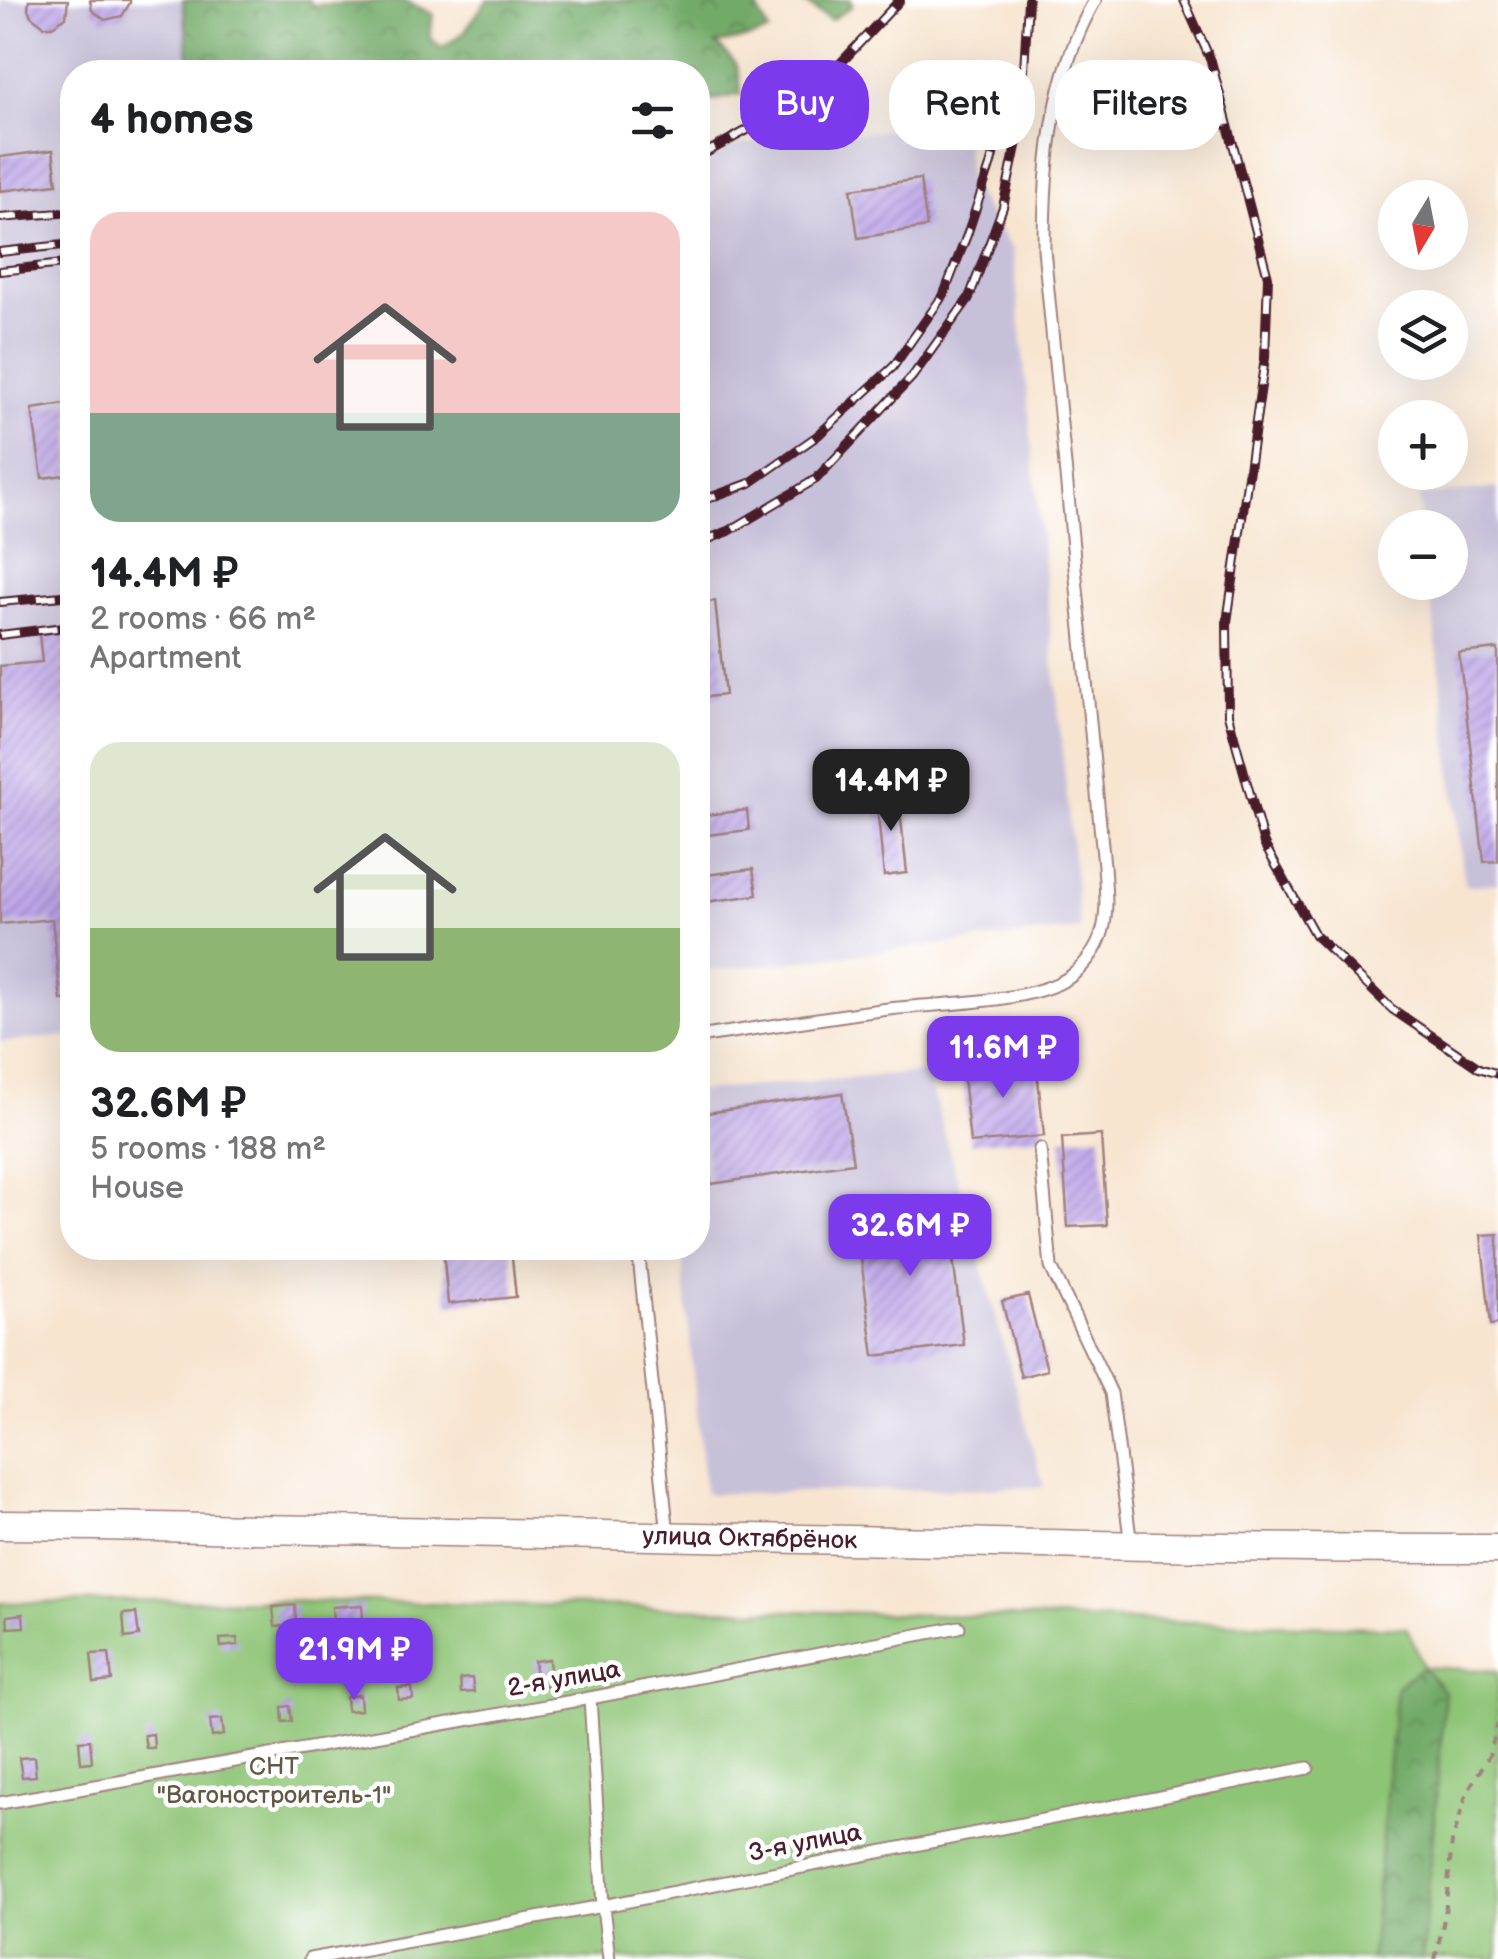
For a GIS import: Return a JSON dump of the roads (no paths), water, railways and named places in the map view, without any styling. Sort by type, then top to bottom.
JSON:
[{"type":"street","name":"улица Октябрёнок","points":[[0,1526],[1227,1548],[1498,1548]]},
{"type":"lane","points":[[710,1034],[886,1009],[1008,997],[1044,989],[1074,974],[1095,952],[1103,932],[1107,916],[1104,866],[1044,248],[1044,187],[1056,103],[1080,28],[1095,0]]},
{"type":"lane","points":[[1040,1150],[1051,1267],[1111,1393],[1131,1545]]},
{"type":"lane","points":[[639,1260],[668,1535]]},
{"type":"lane","name":"2-я улица","points":[[0,1804],[959,1627]]},
{"type":"lane","points":[[590,1698],[609,1959]]},
{"type":"lane","name":"3-я улица","points":[[310,1959],[603,1906],[1308,1768]]},
{"type":"railway","points":[[710,150],[762,122],[837,67],[900,0]]},
{"type":"railway","points":[[710,538],[816,479],[912,377],[969,298],[1003,207],[1021,123],[1028,0]]},
{"type":"railway","points":[[1184,0],[1211,61],[1268,277],[1265,358],[1227,622],[1228,715],[1264,844],[1315,935],[1392,1009],[1479,1068],[1498,1074]]},
{"type":"railway","points":[[710,498],[750,483],[817,436],[893,367],[944,294],[994,150]]},
{"type":"railway","points":[[0,218],[60,213]]},
{"type":"railway","points":[[0,252],[60,245]]},
{"type":"railway","points":[[0,271],[60,264]]},
{"type":"railway","points":[[0,602],[60,596]]},
{"type":"railway","points":[[0,635],[60,628]]},
{"type":"park label","name":"СНТ \"Вагоностроитель-1\"","points":[[274,1780]]}]
